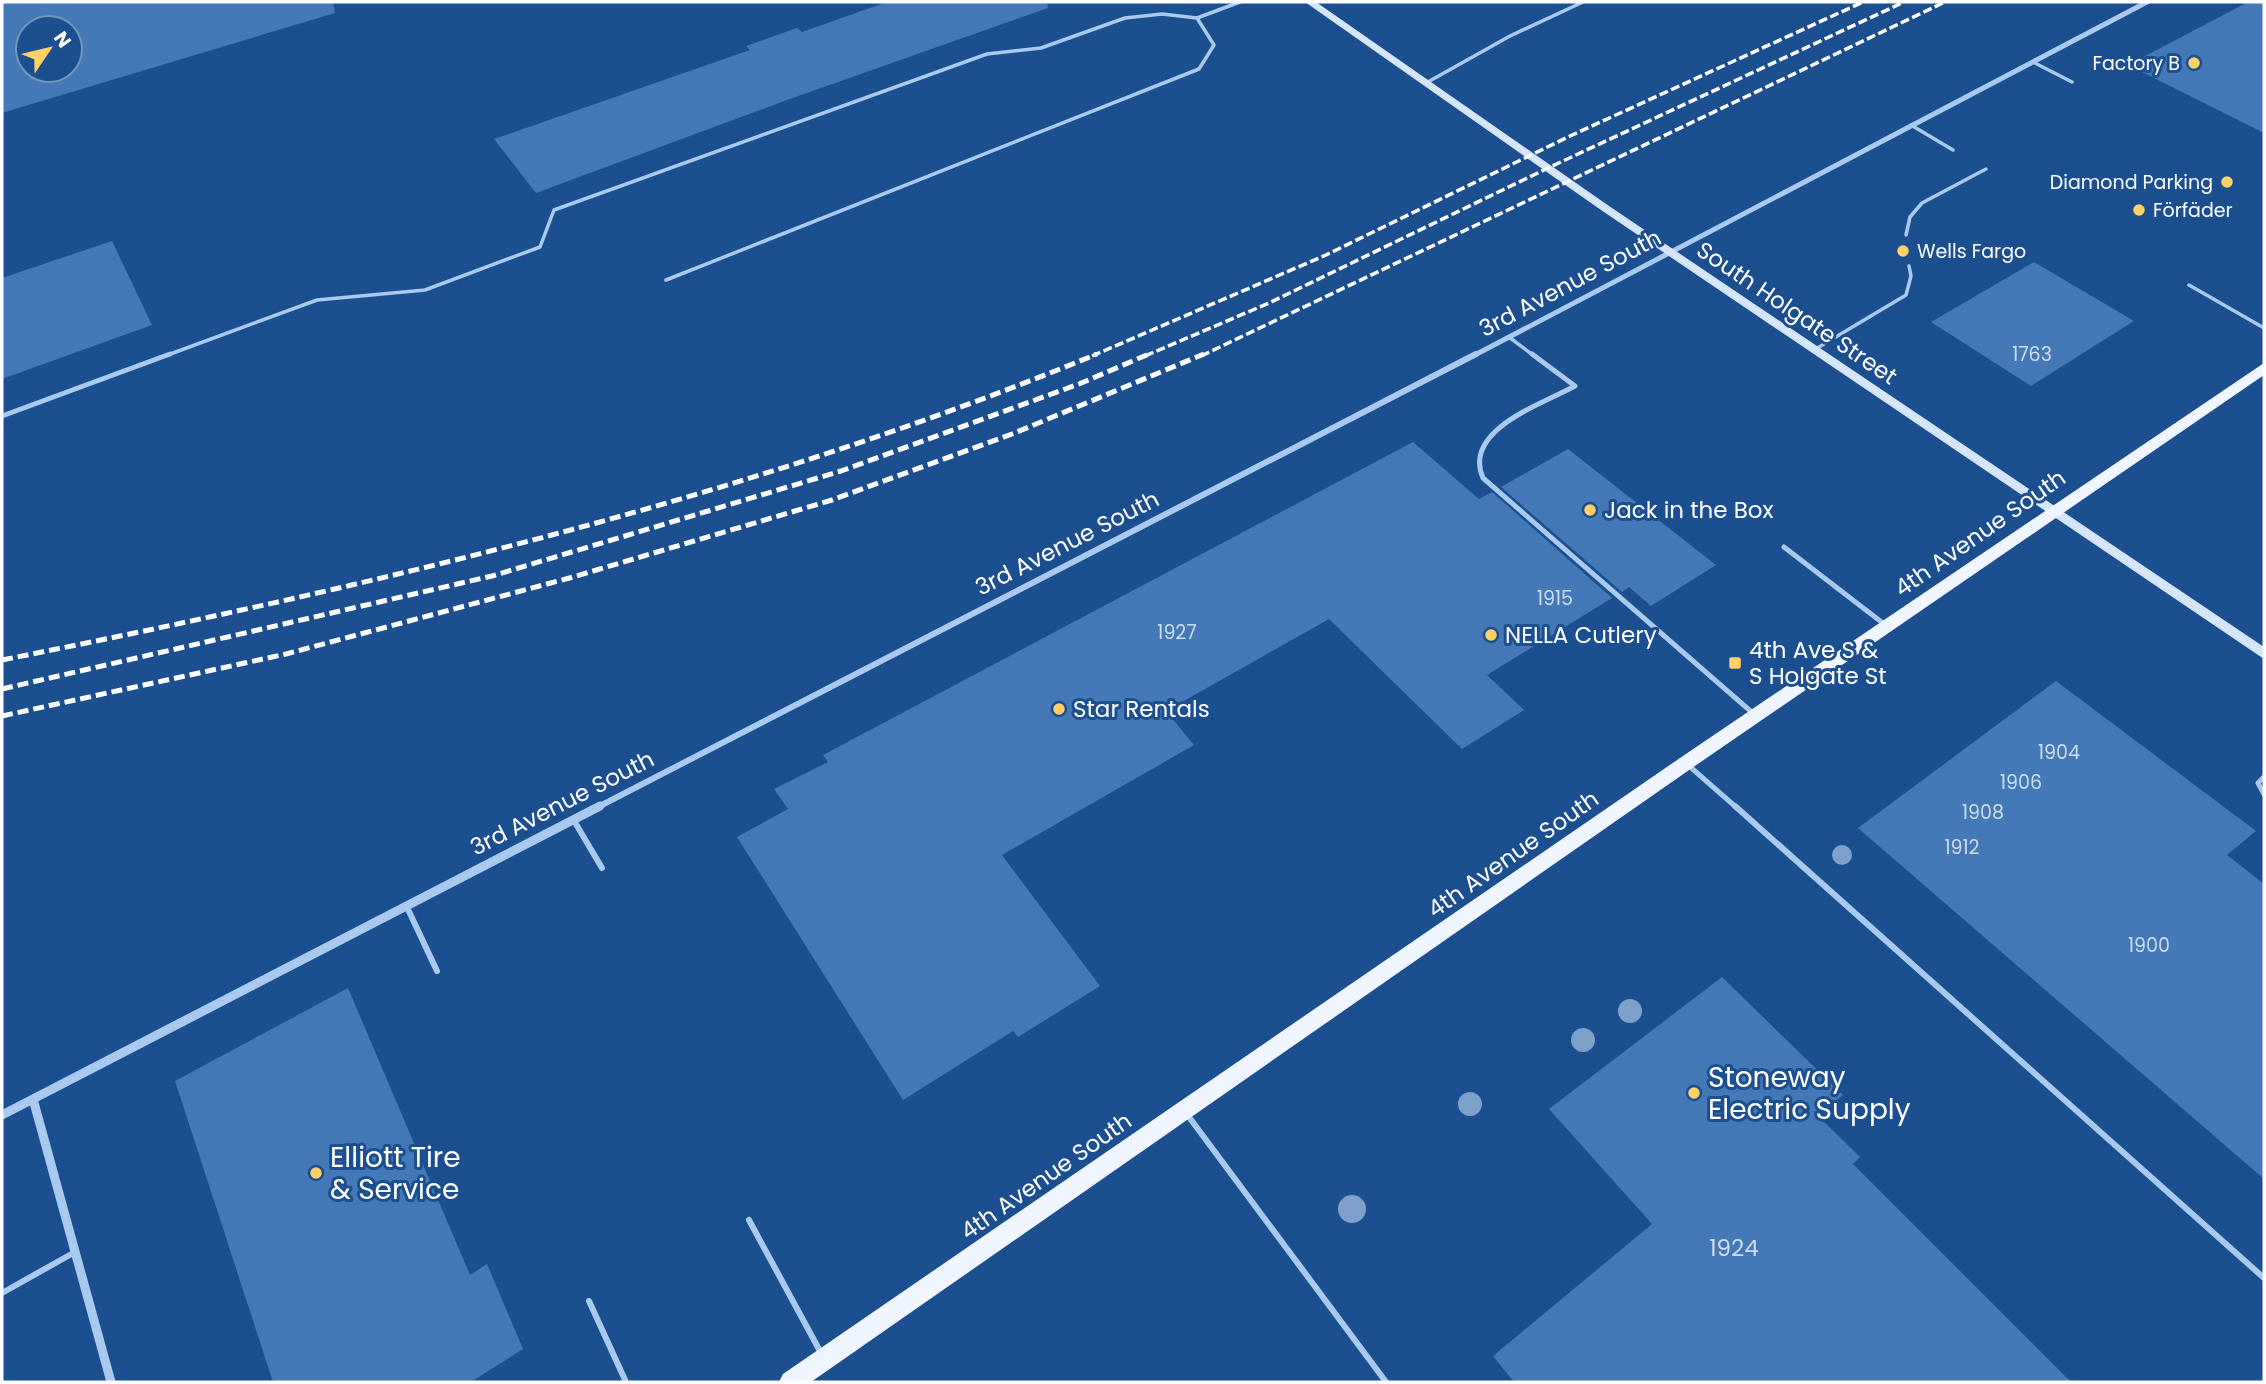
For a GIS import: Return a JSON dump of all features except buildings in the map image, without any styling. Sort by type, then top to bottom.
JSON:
[{"type":"main road","name":"South Holgate Street","points":[[1310,2],[1670,252],[2264,654]]},
{"type":"main road","name":"4th Avenue South","points":[[791,1382],[1686,763],[2264,368]]},
{"type":"street","name":"3rd Avenue South","points":[[2,1115],[1509,337],[2147,2]]},
{"type":"street","points":[[33,1099],[111,1382]]},
{"type":"lane","points":[[2,416],[317,300],[425,290],[540,247],[554,210],[987,54],[1041,48],[1125,18],[1161,14],[1197,18],[1240,2]]},
{"type":"lane","points":[[1426,83],[1510,36],[1583,2]]},
{"type":"lane","points":[[666,279],[1199,69],[1214,45],[1197,18]]},
{"type":"lane","points":[[2033,62],[2072,82]]},
{"type":"lane","points":[[1911,125],[1953,150]]},
{"type":"lane","points":[[1906,235],[1910,218],[1922,203],[1986,169]]},
{"type":"lane","points":[[1814,349],[1906,295],[1911,276],[1909,266]]},
{"type":"lane","points":[[2189,285],[2264,328]]},
{"type":"lane","points":[[1509,337],[1575,386],[1495,431],[1482,443],[1477,458],[1483,478],[1756,716]]},
{"type":"lane","points":[[1784,547],[1887,626]]},
{"type":"lane","points":[[1686,763],[2264,1278]]},
{"type":"lane","points":[[2264,778],[2258,783],[2264,794]]},
{"type":"lane","points":[[573,818],[602,868]]},
{"type":"lane","points":[[406,905],[437,971]]},
{"type":"lane","points":[[1184,1111],[1386,1382]]},
{"type":"lane","points":[[749,1220],[824,1359]]},
{"type":"lane","points":[[2,1293],[75,1252]]},
{"type":"lane","points":[[589,1301],[626,1382]]},
{"type":"railway","points":[[1093,356],[1326,255],[1570,136],[1863,2]]},
{"type":"railway","points":[[1145,356],[1269,303],[1548,168],[1904,2]]},
{"type":"railway","points":[[1201,356],[1945,2]]},
{"type":"railway","points":[[1093,356],[1097,354]]},
{"type":"railway","points":[[2,689],[492,576],[841,471],[1079,384],[1149,354]]},
{"type":"railway","points":[[2,716],[286,654],[573,577],[832,500],[1012,434],[1204,354]]},
{"type":"railway","points":[[2,660],[281,601],[557,534],[830,453],[964,406],[1093,356]]},
{"type":"place","name":"Factory B","points":[[2194,63]]},
{"type":"place","name":"Diamond Parking","points":[[2227,182]]},
{"type":"place","name":"Förfäder","points":[[2139,210]]},
{"type":"place","name":"Wells Fargo","points":[[1903,251]]},
{"type":"place","name":"Jack in the Box","points":[[1590,510]]},
{"type":"place","name":"NELLA Cutlery","points":[[1491,635]]},
{"type":"place","name":"4th Ave S & S Holgate St","points":[[1735,663]]},
{"type":"place","name":"Star Rentals","points":[[1059,709]]},
{"type":"place","name":"Stoneway Electric Supply","points":[[1694,1093]]},
{"type":"place","name":"Elliott Tire & Service","points":[[316,1173]]}]
